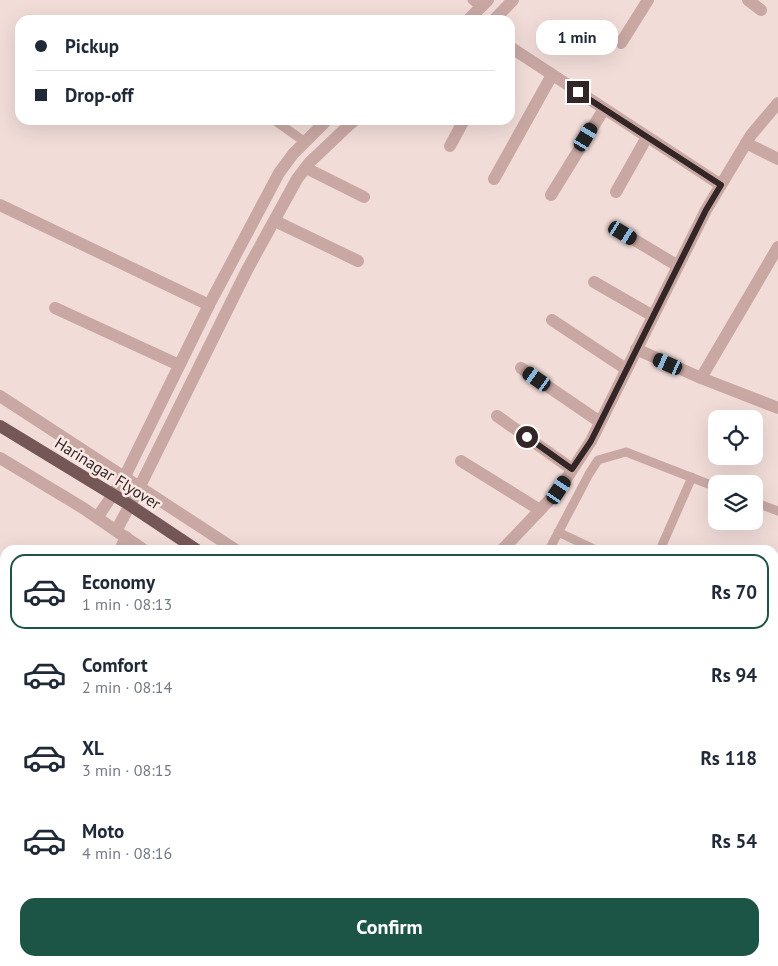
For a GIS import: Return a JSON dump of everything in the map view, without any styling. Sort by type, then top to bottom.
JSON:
[{"type":"main road","name":"Harinagar Flyover","points":[[0,426],[125,502],[190,545]]},
{"type":"street","points":[[499,15],[513,0]]},
{"type":"street","points":[[622,43],[648,0]]},
{"type":"street","points":[[748,0],[761,10]]},
{"type":"street","points":[[472,15],[480,3]]},
{"type":"street","points":[[515,51],[721,185]]},
{"type":"street","points":[[494,179],[552,75]]},
{"type":"street","points":[[507,545],[559,490],[591,441],[706,210],[751,135],[778,104]]},
{"type":"street","points":[[551,195],[604,109]]},
{"type":"street","points":[[97,518],[124,478],[209,305],[279,173],[293,154],[322,125]]},
{"type":"street","points":[[120,545],[121,534],[139,488],[247,270],[297,179],[326,146],[349,125]]},
{"type":"street","points":[[450,146],[461,125]]},
{"type":"street","points":[[616,192],[647,137]]},
{"type":"street","points":[[746,143],[778,160]]},
{"type":"street","points":[[306,168],[364,197]]},
{"type":"street","points":[[0,205],[209,305]]},
{"type":"street","points":[[275,220],[358,261]]},
{"type":"street","points":[[623,233],[678,266]]},
{"type":"street","points":[[701,378],[778,247]]},
{"type":"street","points":[[594,282],[653,316]]},
{"type":"street","points":[[55,308],[179,365]]},
{"type":"street","points":[[552,320],[626,368]]},
{"type":"street","points":[[636,349],[701,378],[778,408]]},
{"type":"street","points":[[521,368],[600,422]]},
{"type":"street","points":[[0,396],[228,545]]},
{"type":"street","points":[[497,416],[572,469]]},
{"type":"street","points":[[0,458],[83,508],[137,545]]},
{"type":"street","points":[[461,461],[540,510]]},
{"type":"lane","points":[[281,125],[305,142]]},
{"type":"lane","points":[[552,545],[598,460],[626,452],[708,484]]},
{"type":"lane","points":[[662,545],[692,477]]},
{"type":"lane","points":[[763,505],[778,511]]},
{"type":"lane","points":[[558,532],[585,545]]},
{"type":"route","points":[[527,437],[572,469],[591,441],[706,210],[721,185],[578,92]]}]
